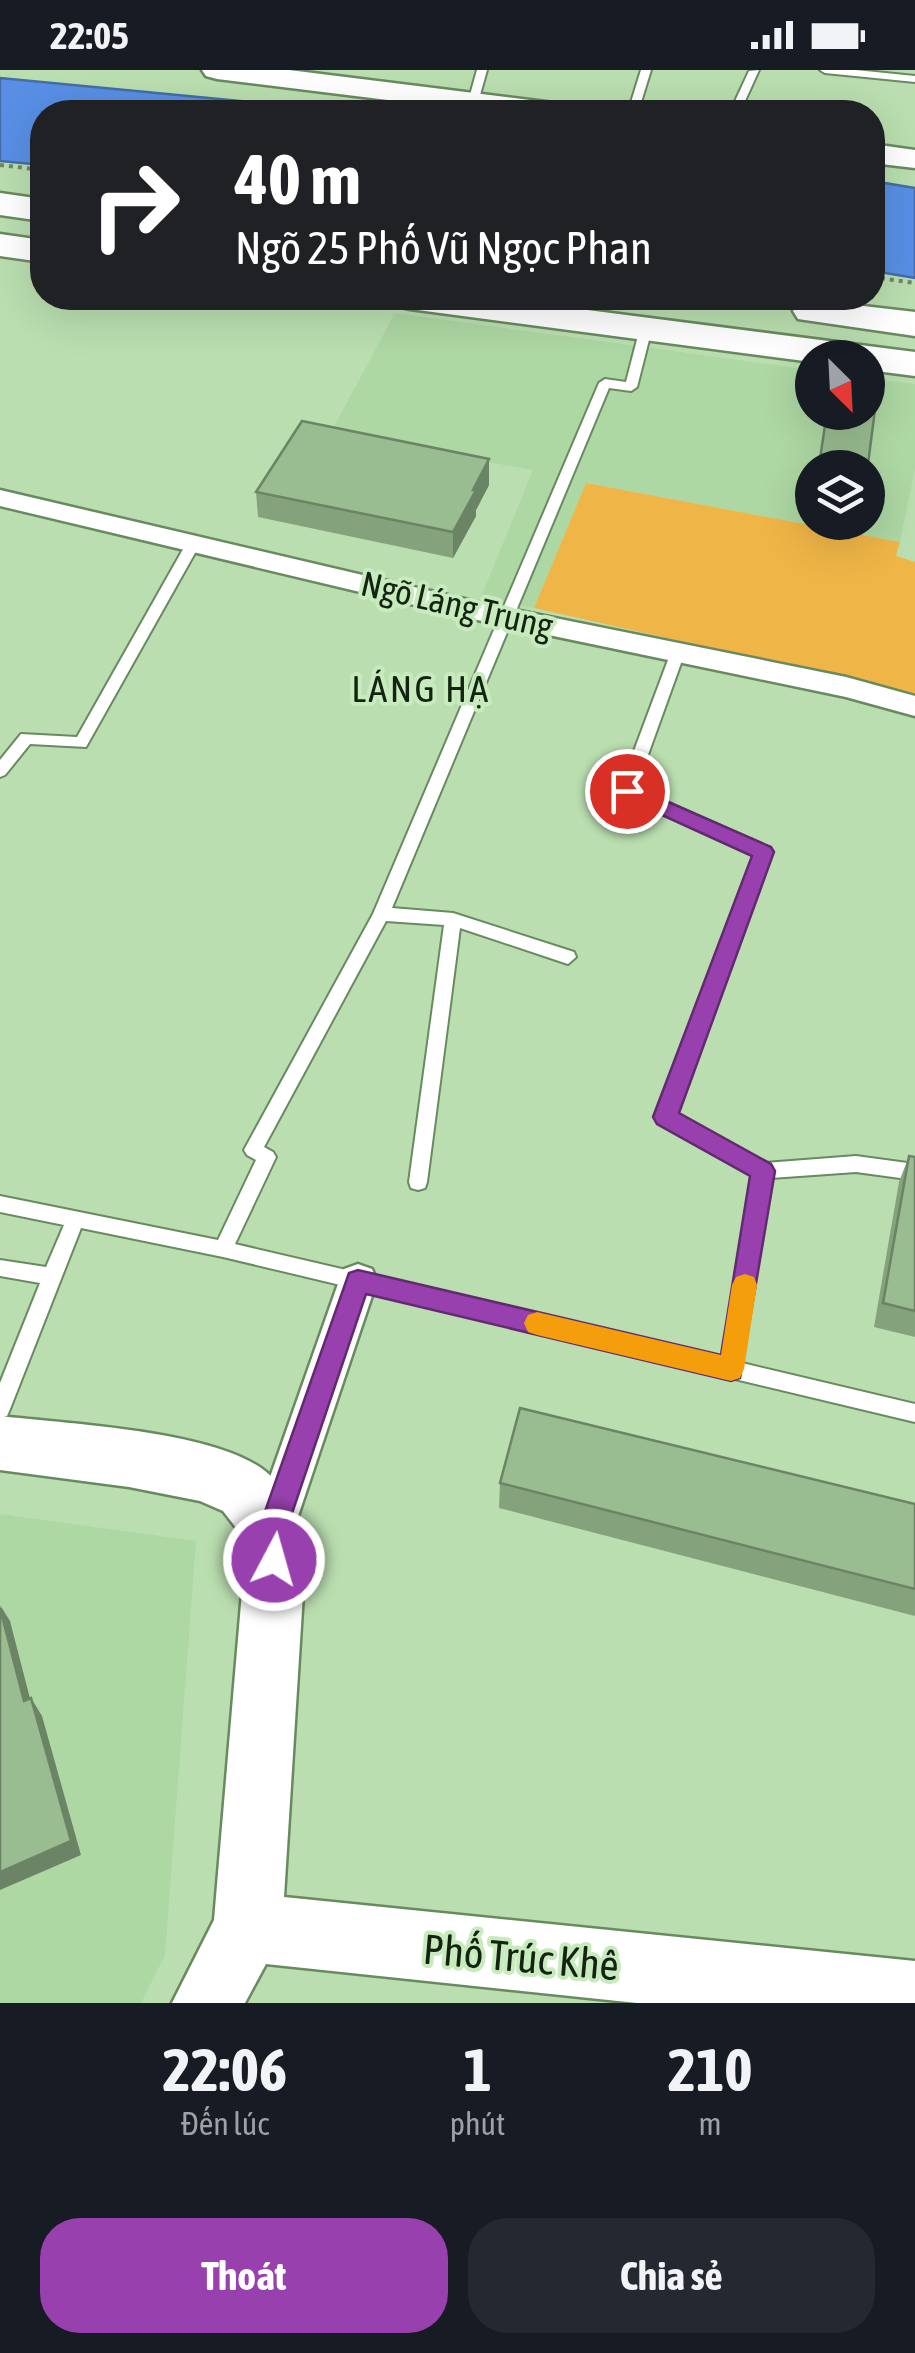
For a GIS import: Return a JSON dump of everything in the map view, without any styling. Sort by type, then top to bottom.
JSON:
[{"type":"main road","points":[[0,204],[30,208]]},
{"type":"main road","points":[[0,245],[30,249]]},
{"type":"main road","points":[[504,310],[915,364]]},
{"type":"main road","points":[[800,310],[915,324]]},
{"type":"street","points":[[235,71],[458,100]]},
{"type":"street","points":[[885,155],[915,158]]},
{"type":"street","name":"Ngõ Láng Trung","points":[[0,498],[504,617],[846,687],[915,706]]},
{"type":"street","points":[[270,1537],[358,1281]]},
{"type":"street","points":[[0,1443],[204,1473],[240,1488],[258,1507],[270,1537],[273,1592],[248,1927],[207,2003]]},
{"type":"street","name":"Phố Trúc Khê","points":[[248,1927],[716,1988],[915,1996]]},
{"type":"lane","points":[[474,100],[482,70]]},
{"type":"lane","points":[[636,100],[646,70]]},
{"type":"lane","points":[[825,70],[915,79]]},
{"type":"lane","points":[[741,100],[754,71]]},
{"type":"lane","points":[[223,1249],[267,1158],[253,1150],[381,914],[605,383],[631,387],[646,328]]},
{"type":"lane","points":[[0,771],[26,738],[81,742],[193,544]]},
{"type":"lane","points":[[678,652],[627,791],[764,852],[665,1117],[763,1171],[856,1164],[915,1172]]},
{"type":"lane","points":[[381,914],[453,919],[568,957]]},
{"type":"lane","points":[[418,1182],[453,919]]},
{"type":"lane","points":[[731,1369],[763,1171]]},
{"type":"lane","points":[[0,1204],[223,1249],[915,1413]]},
{"type":"lane","points":[[0,1409],[75,1220]]},
{"type":"lane","points":[[0,1268],[52,1276]]},
{"type":"path","points":[[0,165],[30,169]]},
{"type":"path","points":[[885,279],[915,284]]},
{"type":"shaded area","points":[[395,313],[795,368],[795,430],[885,430],[885,380],[915,384],[915,468],[900,542],[885,539],[885,450],[795,450],[795,522],[586,483],[534,608],[481,597],[533,470],[330,434]]},
{"type":"shaded area","points":[[586,483],[795,522],[795,540],[900,542],[896,556],[915,562],[915,694],[534,608]]},
{"type":"shaded area","points":[[0,1514],[196,1541],[165,1955],[141,2003],[0,2003]]},
{"type":"water","points":[[0,78],[229,100],[30,100],[30,164],[0,161]]},
{"type":"water","points":[[885,183],[915,188],[915,278],[885,273]]},
{"type":"building","points":[[302,421],[489,459],[453,532],[256,492]]},
{"type":"building","points":[[824,430],[872,430],[870,450],[821,450]]},
{"type":"building","points":[[909,1156],[915,1157],[915,1311],[883,1303]]},
{"type":"building","points":[[520,1408],[915,1504],[915,1589],[500,1483]]},
{"type":"building","points":[[0,1608],[24,1701],[31,1698],[71,1841],[0,1872]]},
{"type":"slow traffic","points":[[537,1323],[731,1369],[745,1285]]},
{"type":"district","name":"LÁNG HẠ","points":[[421,689]]},
{"type":"route","points":[[274,1560],[270,1537],[358,1281],[731,1369],[763,1171],[665,1117],[764,852],[627,791]]}]
